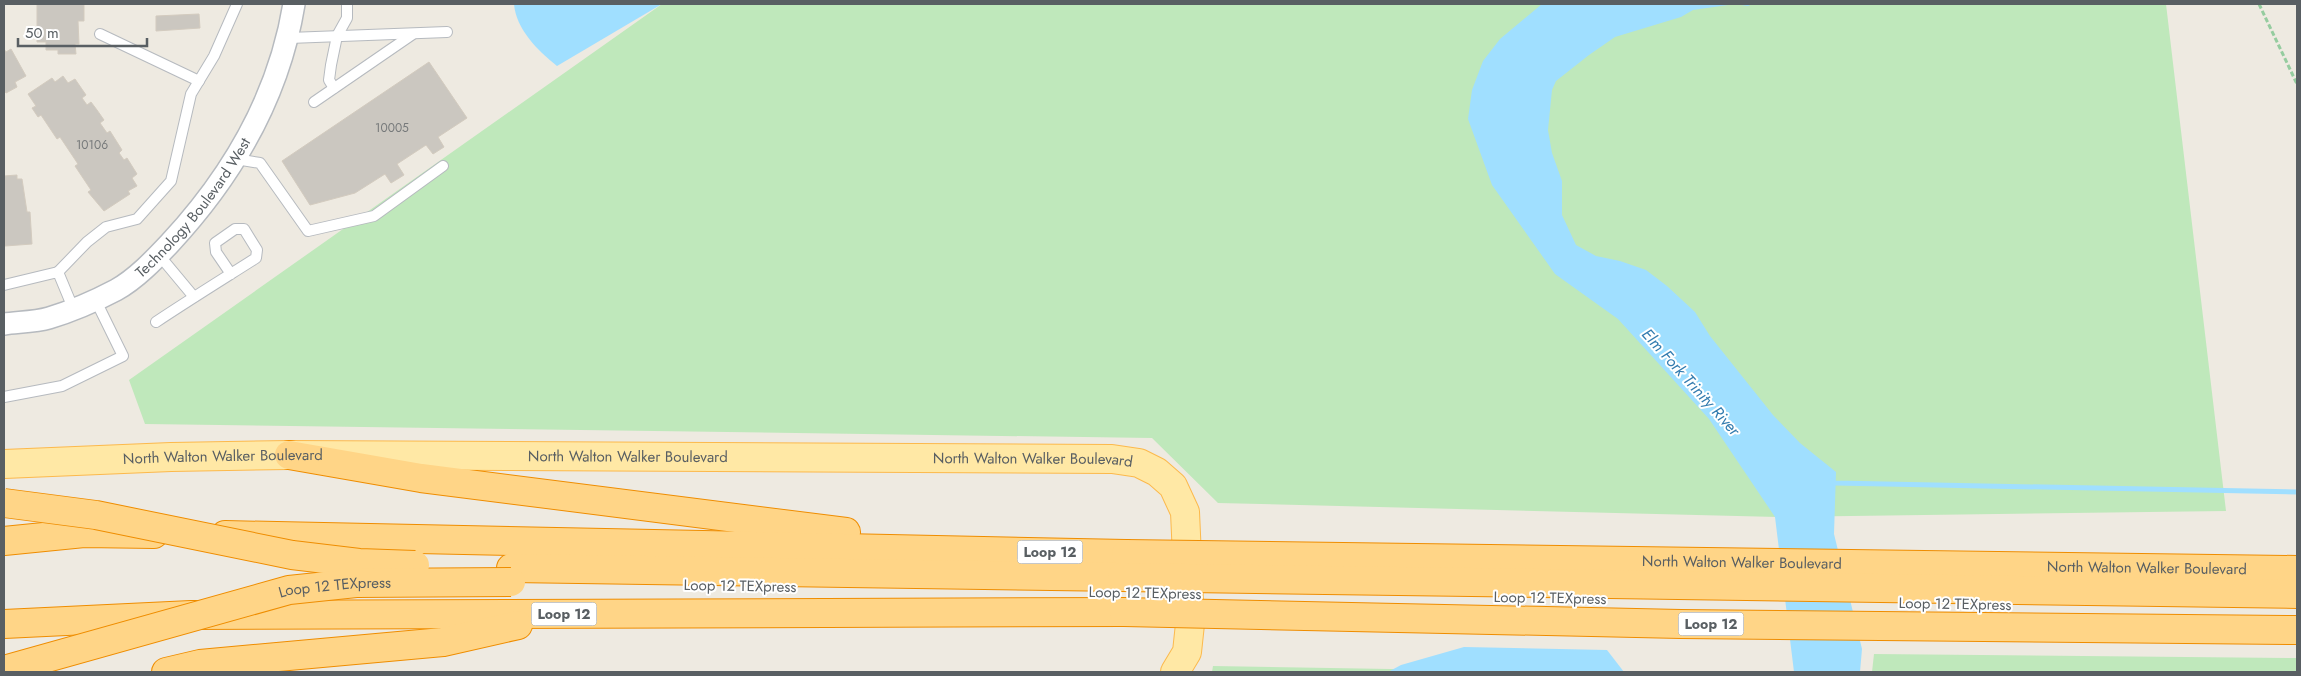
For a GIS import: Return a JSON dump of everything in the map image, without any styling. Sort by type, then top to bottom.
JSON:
[{"type":"highway","points":[[289,455],[421,478],[782,523],[974,550]]},
{"type":"highway","name":"Loop 12 TEXpress","points":[[4,503],[96,515],[292,555],[360,563],[511,575],[1124,584],[2297,608]]},
{"type":"highway","name":"North Walton Walker Boulevard","points":[[4,540],[84,533],[335,536],[974,550],[1124,584],[1681,624],[2297,630]]},
{"type":"highway","name":"North Walton Walker Boulevard","points":[[4,624],[191,615],[565,614],[1124,584],[2297,570]]},
{"type":"highway","name":"Loop 12 TEXpress","points":[[4,670],[289,590],[356,583],[511,575]]},
{"type":"highway","name":"Loop 12 TEXpress","points":[[1124,584],[2297,594]]},
{"type":"highway","points":[[166,672],[200,664],[443,642],[565,614]]},
{"type":"main road","name":"North Walton Walker Boulevard","points":[[4,464],[170,457],[289,455],[1102,459],[1139,462],[1157,472],[1173,486],[1185,512],[1190,624],[1187,652],[1175,672]]},
{"type":"street","name":"Technology Boulevard West","points":[[4,324],[48,318],[117,290],[159,254],[200,210],[236,159],[266,100],[289,38],[294,4]]},
{"type":"lane","points":[[4,285],[58,272],[87,242],[106,227],[137,219],[171,181],[191,94],[214,56],[238,4]]},
{"type":"lane","points":[[334,88],[329,80],[337,36],[347,18],[346,4]]},
{"type":"lane","points":[[289,38],[447,32]]},
{"type":"lane","points":[[100,34],[199,81]]},
{"type":"lane","points":[[314,102],[413,34]]},
{"type":"lane","points":[[236,159],[260,163],[308,231],[374,216],[444,166]]},
{"type":"lane","points":[[156,322],[194,297],[231,274],[256,258],[257,250],[244,229],[235,229],[215,243],[216,252],[231,274]]},
{"type":"lane","points":[[159,254],[194,297]]},
{"type":"lane","points":[[58,272],[73,308]]},
{"type":"lane","points":[[4,397],[62,386],[123,356],[95,299]]},
{"type":"path","points":[[2259,4],[2297,84]]},
{"type":"green space","points":[[662,4],[2166,4],[2226,511],[1778,517],[1218,503],[1152,438],[145,424],[129,380]]},
{"type":"green space","points":[[1874,654],[2297,658],[2297,672],[1872,672]]},
{"type":"green space","points":[[1213,666],[1564,672],[1212,672]]},
{"type":"water","points":[[514,4],[662,4],[557,66],[543,54],[523,31]]},
{"type":"water","name":"Elm Fork Trinity River","points":[[1542,4],[1735,4],[1693,10],[1681,17],[1615,37],[1556,81],[1552,90],[1548,130],[1552,153],[1562,181],[1562,215],[1576,245],[1596,256],[1620,261],[1646,270],[1667,286],[1695,312],[1710,336],[1773,415],[1800,443],[1836,472],[1834,534],[1862,649],[1860,672],[1794,672],[1775,517],[1709,419],[1618,319],[1555,274],[1492,185],[1468,119],[1472,90],[1483,61],[1500,39]]},
{"type":"water","points":[[1735,4],[1752,4],[1748,6]]},
{"type":"water","points":[[1464,647],[1607,650],[1624,672],[1388,672],[1401,665]]},
{"type":"building","points":[[37,4],[84,4],[84,21],[78,21],[79,44],[75,44],[76,54],[58,54],[58,50],[46,50],[46,42],[37,42]]},
{"type":"building","points":[[199,14],[200,28],[156,31],[156,16]]},
{"type":"building","points":[[4,49],[6,52],[11,49],[26,76],[15,82],[17,87],[6,93],[4,90]]},
{"type":"building","points":[[429,62],[467,118],[438,137],[444,147],[433,154],[426,145],[397,164],[404,175],[391,183],[385,174],[355,193],[310,205],[282,161]]},
{"type":"building","points":[[63,76],[68,83],[75,79],[86,95],[82,98],[87,105],[91,102],[97,110],[104,120],[100,123],[107,133],[110,131],[122,150],[119,153],[124,160],[127,158],[137,174],[132,178],[137,186],[128,191],[130,194],[104,211],[88,192],[91,190],[75,166],[78,164],[60,137],[57,139],[41,115],[38,117],[32,108],[36,106],[28,94],[52,78],[55,82]]},
{"type":"building","points":[[17,175],[17,179],[22,179],[27,212],[30,212],[32,244],[5,246],[4,176]]},
{"type":"waterway","points":[[1831,481],[1835,483],[2297,492]]}]
